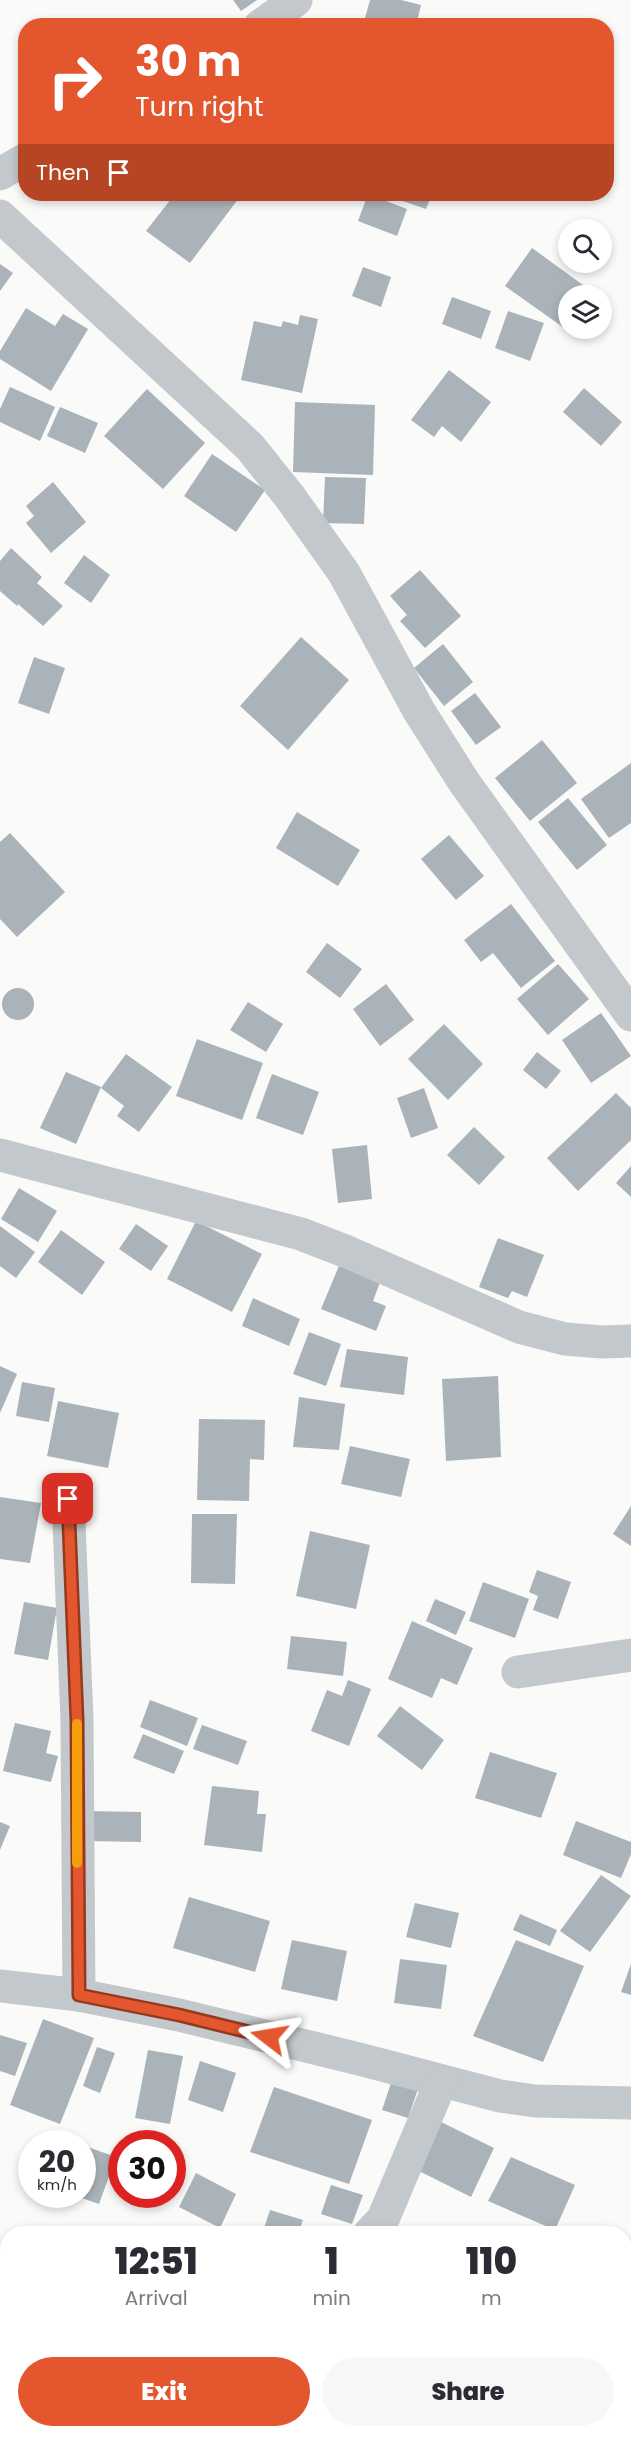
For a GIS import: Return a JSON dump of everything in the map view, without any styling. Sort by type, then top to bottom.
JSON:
[{"type":"street","points":[[271,18],[296,0]]},
{"type":"street","points":[[0,174],[18,164]]},
{"type":"street","points":[[0,216],[250,447],[290,497],[344,573],[419,711],[464,782],[631,1015]]},
{"type":"street","points":[[0,1155],[301,1234],[519,1327],[565,1339],[602,1342],[631,1341]]},
{"type":"street","points":[[68,1499],[77,1720],[79,1995]]},
{"type":"street","points":[[518,1672],[631,1655]]},
{"type":"street","points":[[0,1986],[79,1995],[179,2015],[500,2096],[535,2101],[631,2103]]},
{"type":"street","points":[[376,2226],[383,2219],[441,2082]]},
{"type":"building","points":[[233,0],[257,0],[241,11]]},
{"type":"building","points":[[370,0],[401,0],[421,5],[418,18],[365,18]]},
{"type":"building","points":[[170,201],[237,201],[190,263],[146,231]]},
{"type":"building","points":[[365,201],[386,201],[407,209],[397,236],[358,221]]},
{"type":"building","points":[[403,201],[429,201],[426,209]]},
{"type":"building","points":[[532,248],[558,267],[558,273],[566,273],[583,285],[558,285],[558,324],[505,286]]},
{"type":"building","points":[[0,264],[13,273],[0,291]]},
{"type":"building","points":[[363,267],[391,277],[381,307],[352,296]]},
{"type":"building","points":[[452,297],[491,311],[481,339],[442,324]]},
{"type":"building","points":[[26,308],[55,326],[63,314],[88,329],[51,391],[0,359],[0,351]]},
{"type":"building","points":[[508,311],[544,323],[530,361],[495,348]]},
{"type":"building","points":[[300,315],[318,319],[302,393],[241,380],[254,321],[281,327],[283,321],[298,325]]},
{"type":"building","points":[[449,370],[491,402],[461,442],[442,426],[434,437],[411,420]]},
{"type":"building","points":[[10,387],[55,407],[40,441],[0,422],[0,409]]},
{"type":"building","points":[[584,388],[622,422],[601,446],[563,412]]},
{"type":"building","points":[[147,389],[205,443],[163,489],[104,436]]},
{"type":"building","points":[[295,402],[375,405],[373,475],[293,472]]},
{"type":"building","points":[[60,407],[98,423],[85,453],[47,436]]},
{"type":"building","points":[[212,454],[265,490],[236,532],[184,496]]},
{"type":"building","points":[[325,477],[366,478],[364,524],[323,523]]},
{"type":"building","points":[[53,482],[86,522],[51,553],[26,523],[34,516],[26,506]]},
{"type":"building","points":[[11,548],[42,577],[37,583],[63,606],[43,626],[0,591],[0,561]]},
{"type":"building","points":[[84,555],[110,575],[91,603],[64,583]]},
{"type":"building","points":[[420,570],[461,616],[425,648],[400,621],[407,615],[390,596]]},
{"type":"building","points":[[301,637],[349,680],[288,750],[240,706]]},
{"type":"building","points":[[443,644],[473,682],[444,706],[414,668]]},
{"type":"building","points":[[34,657],[65,668],[49,714],[18,703]]},
{"type":"building","points":[[475,693],[501,727],[476,745],[451,711]]},
{"type":"building","points":[[542,740],[577,783],[530,821],[495,778]]},
{"type":"building","points":[[631,763],[631,823],[609,838],[581,799]]},
{"type":"building","points":[[568,798],[607,845],[577,870],[538,822]]},
{"type":"building","points":[[297,812],[360,850],[338,886],[276,848]]},
{"type":"building","points":[[10,833],[65,892],[17,937],[0,919],[0,842]]},
{"type":"building","points":[[449,835],[484,876],[456,900],[421,859]]},
{"type":"building","points":[[511,904],[555,961],[521,988],[493,953],[481,962],[464,940]]},
{"type":"building","points":[[327,943],[362,969],[340,998],[306,972]]},
{"type":"building","points":[[558,964],[589,999],[548,1035],[517,999]]},
{"type":"building","points":[[386,984],[414,1020],[380,1046],[353,1009]]},
{"type":"building","points":[[18,988],[29,993],[34,1004],[29,1015],[18,1020],[7,1015],[2,1004],[7,993]]},
{"type":"building","points":[[248,1002],[283,1024],[266,1052],[230,1030]]},
{"type":"building","points":[[601,1013],[631,1056],[591,1083],[562,1040]]},
{"type":"building","points":[[444,1024],[483,1064],[448,1100],[408,1059]]},
{"type":"building","points":[[197,1039],[263,1063],[242,1120],[176,1096]]},
{"type":"building","points":[[537,1052],[561,1071],[546,1089],[523,1070]]},
{"type":"building","points":[[126,1054],[172,1087],[139,1132],[117,1116],[124,1106],[101,1088]]},
{"type":"building","points":[[66,1072],[101,1087],[76,1144],[40,1128]]},
{"type":"building","points":[[272,1074],[319,1092],[303,1135],[256,1118]]},
{"type":"building","points":[[424,1088],[438,1128],[411,1138],[397,1098]]},
{"type":"building","points":[[616,1093],[631,1108],[631,1140],[578,1191],[547,1158]]},
{"type":"building","points":[[474,1127],[505,1157],[479,1185],[447,1155]]},
{"type":"building","points":[[367,1145],[372,1199],[338,1203],[332,1149]]},
{"type":"building","points":[[631,1166],[631,1197],[616,1183]]},
{"type":"building","points":[[19,1188],[57,1211],[38,1242],[1,1219]]},
{"type":"building","points":[[196,1221],[262,1254],[232,1312],[167,1279]]},
{"type":"building","points":[[136,1224],[168,1246],[151,1271],[119,1249]]},
{"type":"building","points":[[0,1226],[35,1252],[16,1278],[0,1266]]},
{"type":"building","points":[[61,1230],[105,1262],[82,1295],[38,1262]]},
{"type":"building","points":[[498,1238],[544,1255],[527,1297],[512,1291],[508,1298],[479,1287]]},
{"type":"building","points":[[341,1261],[382,1277],[373,1301],[386,1306],[376,1331],[321,1309]]},
{"type":"building","points":[[253,1298],[300,1319],[289,1346],[242,1326]]},
{"type":"building","points":[[309,1332],[341,1344],[326,1386],[293,1374]]},
{"type":"building","points":[[347,1349],[408,1357],[404,1395],[340,1387]]},
{"type":"building","points":[[0,1366],[17,1374],[0,1413]]},
{"type":"building","points":[[498,1376],[501,1457],[446,1461],[442,1379]]},
{"type":"building","points":[[22,1382],[55,1388],[49,1422],[16,1416]]},
{"type":"building","points":[[299,1397],[345,1404],[339,1450],[293,1447]]},
{"type":"building","points":[[58,1401],[119,1413],[108,1468],[47,1456]]},
{"type":"building","points":[[199,1419],[265,1420],[264,1460],[250,1459],[249,1501],[197,1500]]},
{"type":"building","points":[[350,1446],[410,1459],[401,1497],[341,1484]]},
{"type":"building","points":[[0,1497],[41,1503],[30,1563],[0,1559]]},
{"type":"building","points":[[631,1506],[631,1546],[613,1534]]},
{"type":"building","points":[[192,1514],[237,1514],[235,1584],[191,1583]]},
{"type":"building","points":[[310,1531],[370,1545],[356,1609],[296,1596]]},
{"type":"building","points":[[537,1570],[571,1582],[558,1619],[533,1610],[538,1596],[529,1592]]},
{"type":"building","points":[[483,1582],[529,1599],[515,1638],[469,1621]]},
{"type":"building","points":[[435,1599],[466,1612],[456,1635],[426,1621]]},
{"type":"building","points":[[24,1602],[57,1608],[48,1660],[14,1654]]},
{"type":"building","points":[[412,1621],[473,1648],[457,1685],[441,1678],[432,1698],[388,1679]]},
{"type":"building","points":[[291,1636],[347,1642],[343,1676],[287,1669]]},
{"type":"building","points":[[348,1680],[371,1689],[349,1746],[311,1731],[327,1690],[342,1696]]},
{"type":"building","points":[[150,1700],[198,1718],[187,1746],[140,1727]]},
{"type":"building","points":[[400,1706],[444,1740],[422,1770],[377,1736]]},
{"type":"building","points":[[15,1723],[51,1731],[46,1753],[58,1756],[51,1782],[3,1771]]},
{"type":"building","points":[[202,1725],[247,1741],[238,1765],[193,1749]]},
{"type":"building","points":[[143,1734],[184,1751],[174,1774],[133,1758]]},
{"type":"building","points":[[490,1752],[557,1773],[541,1818],[475,1798]]},
{"type":"building","points":[[212,1786],[259,1791],[257,1814],[266,1814],[262,1852],[204,1845]]},
{"type":"building","points":[[87,1811],[141,1812],[141,1842],[87,1841]]},
{"type":"building","points":[[576,1821],[631,1842],[631,1854],[621,1878],[563,1855]]},
{"type":"building","points":[[0,1822],[10,1826],[0,1850]]},
{"type":"building","points":[[601,1875],[631,1896],[590,1952],[560,1931]]},
{"type":"building","points":[[189,1897],[270,1921],[255,1972],[173,1948]]},
{"type":"building","points":[[415,1903],[459,1913],[451,1948],[406,1937]]},
{"type":"building","points":[[520,1914],[557,1930],[550,1946],[513,1930]]},
{"type":"building","points":[[292,1940],[347,1951],[337,2001],[281,1989]]},
{"type":"building","points":[[516,1940],[584,1966],[543,2062],[473,2036]]},
{"type":"building","points":[[400,1959],[447,1965],[441,2009],[394,2003]]},
{"type":"building","points":[[631,1964],[631,1995],[621,1992]]},
{"type":"building","points":[[43,2019],[94,2038],[60,2124],[10,2105]]},
{"type":"building","points":[[0,2035],[27,2043],[15,2076],[0,2071]]},
{"type":"building","points":[[97,2047],[115,2053],[100,2093],[83,2086]]},
{"type":"building","points":[[148,2050],[183,2056],[170,2124],[135,2118]]},
{"type":"building","points":[[200,2061],[236,2073],[223,2112],[188,2100]]},
{"type":"building","points":[[392,2080],[418,2089],[408,2118],[382,2110]]},
{"type":"building","points":[[274,2087],[372,2120],[349,2184],[250,2152]]},
{"type":"building","points":[[439,2121],[494,2148],[471,2197],[415,2169]]},
{"type":"building","points":[[96,2150],[108,2154],[108,2179],[99,2204],[96,2203]]},
{"type":"building","points":[[511,2157],[575,2185],[557,2226],[546,2226],[488,2201]]},
{"type":"building","points":[[196,2173],[236,2194],[221,2226],[216,2226],[181,2208],[186,2208],[186,2193]]},
{"type":"building","points":[[331,2185],[363,2195],[352,2224],[321,2214]]},
{"type":"building","points":[[270,2210],[303,2220],[301,2226],[265,2226]]},
{"type":"slow traffic","points":[[77,1724],[77,1863]]},
{"type":"route","points":[[68,1499],[77,1720],[79,1995],[179,2015],[269,2037]]}]
